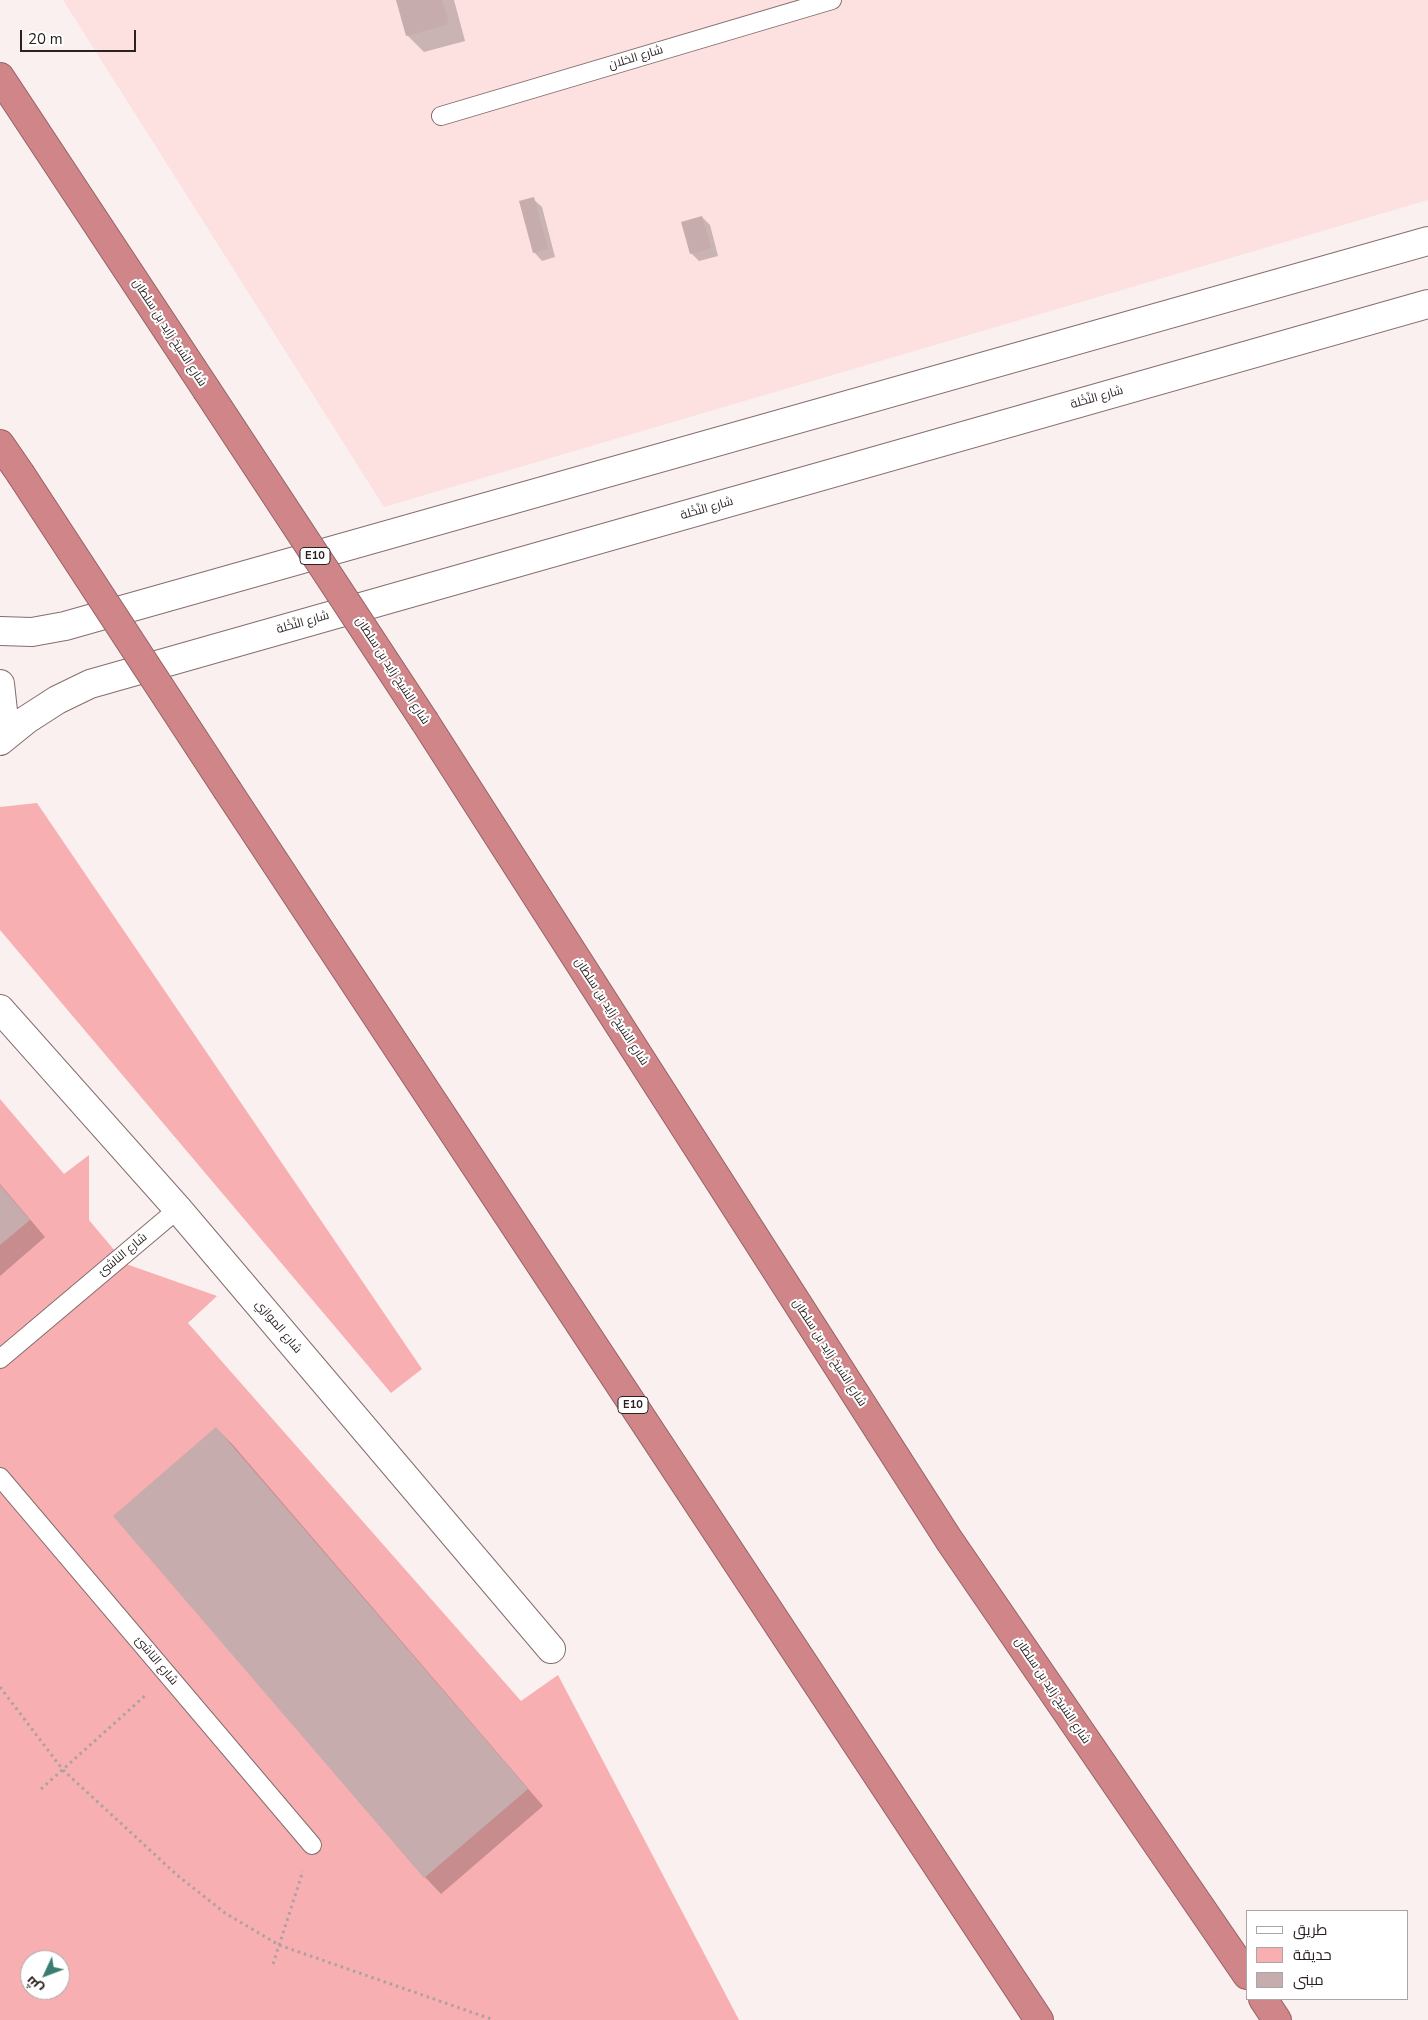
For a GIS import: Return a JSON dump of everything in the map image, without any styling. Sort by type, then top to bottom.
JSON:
[{"type":"highway","name":"شارع الشيخ زايد بن سلطان","points":[[0,77],[425,722],[949,1540],[1246,1974]]},
{"type":"highway","name":"E10","points":[[0,444],[1039,2020]]},
{"type":"highway","points":[[1264,2000],[1277,2020]]},
{"type":"street","points":[[0,631],[32,632],[65,626],[1428,241]]},
{"type":"street","name":"شارع النَّخْلة","points":[[0,742],[26,720],[57,700],[90,684],[1428,304]]},
{"type":"street","points":[[0,684],[3,711],[0,730]]},
{"type":"street","name":"شارع الموازي","points":[[0,1009],[178,1209],[551,1648]]},
{"type":"lane","name":"شارع الخلان","points":[[441,116],[832,0]]},
{"type":"lane","name":"شارع الناشئ","points":[[0,1359],[178,1209]]},
{"type":"lane","name":"شارع الناشئ","points":[[0,1477],[312,1844]]},
{"type":"path","points":[[41,1789],[168,1675]]},
{"type":"path","points":[[0,1687],[63,1770],[177,1875],[225,1913],[280,1945],[494,2020]]},
{"type":"path","points":[[273,1964],[312,1844]]},
{"type":"shaded area","points":[[63,0],[1428,0],[1428,200],[384,507]]},
{"type":"green space","points":[[37,803],[422,1369],[391,1393],[0,930],[0,807]]},
{"type":"green space","points":[[0,1099],[64,1174],[89,1155],[89,1220],[126,1264],[217,1296],[188,1323],[521,1701],[558,1675],[739,2020],[0,2020]]},
{"type":"building","points":[[396,0],[442,0],[449,24],[406,36]]},
{"type":"building","points":[[534,197],[548,249],[533,253],[519,201]]},
{"type":"building","points":[[702,216],[711,248],[690,254],[681,222]]},
{"type":"building","points":[[0,1185],[30,1220],[0,1245]]},
{"type":"building","points":[[216,1427],[528,1789],[424,1878],[113,1516]]}]
